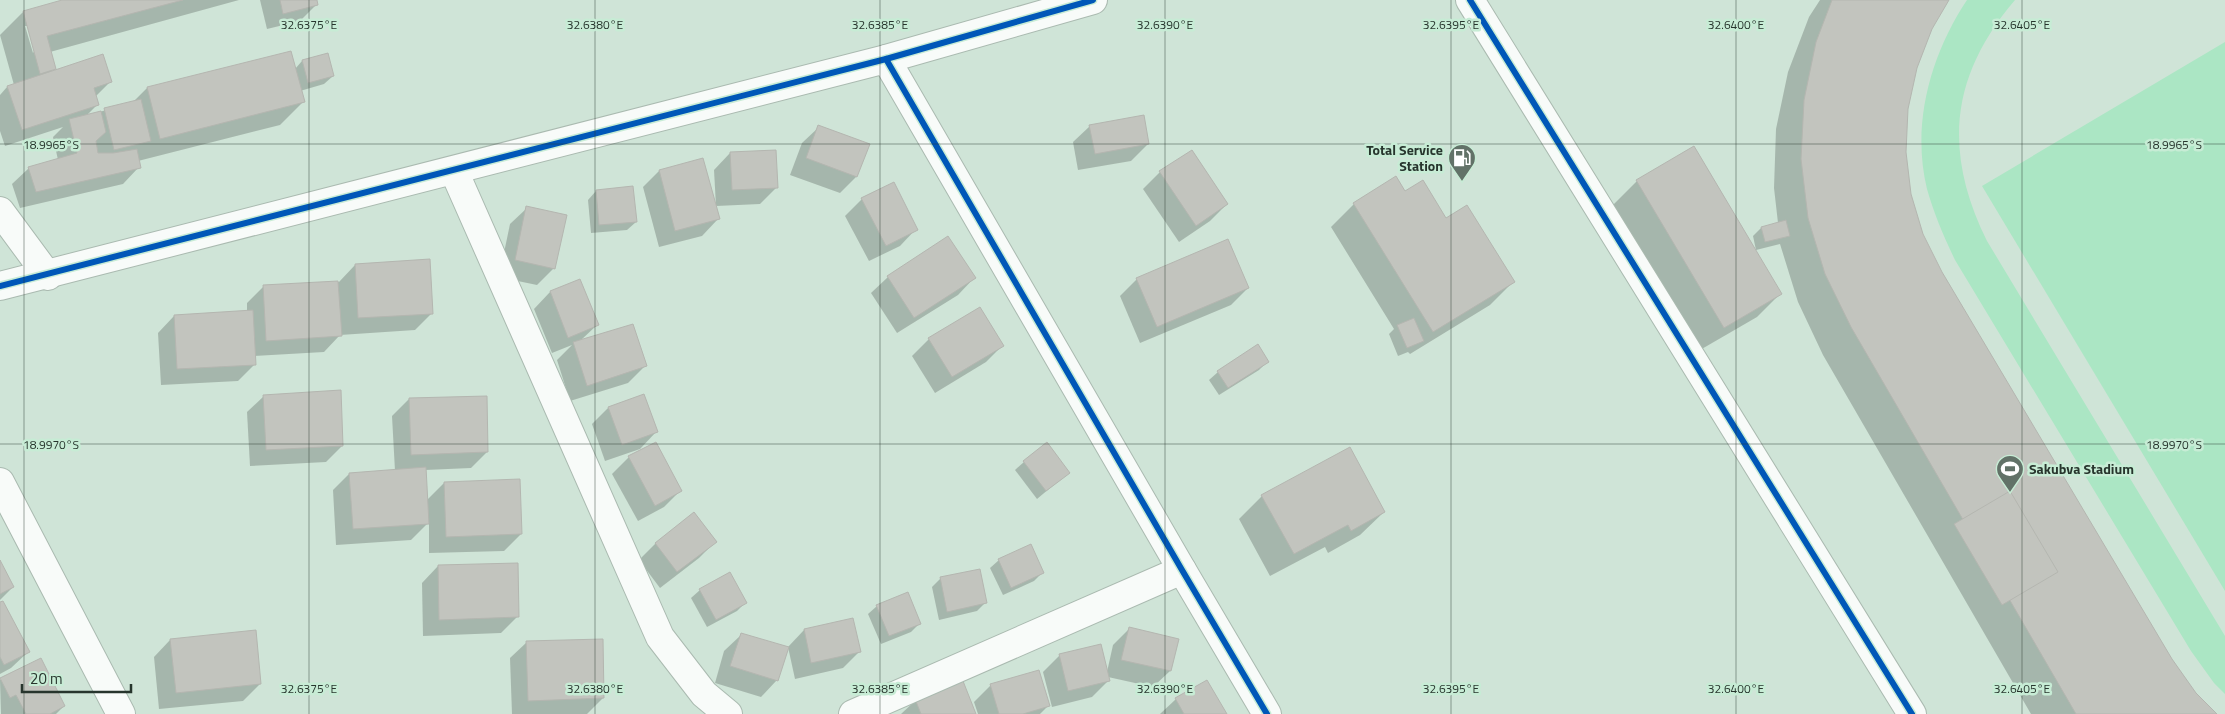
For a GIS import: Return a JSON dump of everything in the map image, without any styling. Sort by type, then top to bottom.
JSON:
[{"type":"street","points":[[0,286],[48,276],[886,58],[1093,0]]},
{"type":"street","points":[[1470,0],[1912,714]]},
{"type":"street","points":[[886,58],[1182,570],[1268,714]]},
{"type":"street","points":[[454,171],[660,637],[704,694],[728,714]]},
{"type":"street","points":[[0,210],[48,276]]},
{"type":"street","points":[[0,482],[121,714]]},
{"type":"street","points":[[853,714],[1182,570]]},
{"type":"green space","points":[[1967,0],[2015,0],[1993,29],[1977,57],[1966,86],[1960,116],[1959,146],[1964,176],[1973,208],[1987,241],[2225,636],[2225,694],[2214,683],[2191,651],[1955,260],[1936,216],[1927,189],[1923,164],[1921,140],[1923,115],[1934,66],[1954,21]]},
{"type":"green space","points":[[2225,42],[2225,591],[1982,186]]},
{"type":"building","points":[[62,0],[183,0],[47,36],[56,69],[40,74],[23,11]]},
{"type":"building","points":[[280,0],[317,0],[318,5],[283,14]]},
{"type":"building","name":"Sakubva Stadium","points":[[1832,0],[1949,0],[1932,29],[1917,68],[1908,109],[1906,152],[1911,194],[1923,234],[1942,272],[2172,659],[2196,693],[2217,714],[2076,714],[1851,327],[1825,274],[1808,218],[1801,159],[1804,100],[1816,42]]},
{"type":"building","points":[[291,51],[305,102],[160,139],[147,87]]},
{"type":"building","points":[[328,53],[334,76],[308,83],[302,60]]},
{"type":"building","points":[[103,54],[112,82],[94,88],[99,105],[22,130],[7,86]]},
{"type":"building","points":[[141,99],[151,141],[114,150],[104,108]]},
{"type":"building","points":[[101,111],[106,132],[96,141],[98,153],[113,153],[137,149],[141,168],[36,192],[28,167],[77,153],[69,119]]},
{"type":"building","points":[[1144,115],[1149,144],[1095,154],[1089,125]]},
{"type":"building","points":[[818,125],[870,144],[857,177],[806,158]]},
{"type":"building","points":[[1694,146],[1782,294],[1724,328],[1636,180]]},
{"type":"building","points":[[776,150],[778,188],[732,190],[730,152]]},
{"type":"building","points":[[1192,150],[1228,204],[1196,226],[1159,171]]},
{"type":"building","points":[[703,158],[720,219],[675,231],[659,170]]},
{"type":"building","points":[[1396,176],[1405,191],[1423,180],[1446,218],[1467,205],[1515,282],[1433,332],[1353,203]]},
{"type":"building","points":[[894,182],[918,230],[886,246],[861,198]]},
{"type":"building","points":[[633,186],[637,222],[599,225],[596,190]]},
{"type":"building","points":[[526,206],[567,215],[555,269],[515,260]]},
{"type":"building","points":[[1786,220],[1790,236],[1765,242],[1761,227]]},
{"type":"building","points":[[948,236],[976,278],[914,318],[887,276]]},
{"type":"building","points":[[1228,239],[1249,288],[1157,327],[1136,278]]},
{"type":"building","points":[[430,259],[433,314],[358,318],[355,264]]},
{"type":"building","points":[[580,279],[599,325],[568,338],[550,291]]},
{"type":"building","points":[[338,281],[342,336],[266,341],[263,285]]},
{"type":"building","points":[[980,307],[1004,346],[952,377],[928,338]]},
{"type":"building","points":[[253,310],[256,365],[177,369],[174,315]]},
{"type":"building","points":[[1414,318],[1424,341],[1407,348],[1397,325]]},
{"type":"building","points":[[633,324],[647,366],[587,386],[573,342]]},
{"type":"building","points":[[1258,344],[1269,362],[1228,388],[1217,371]]},
{"type":"building","points":[[341,390],[343,446],[266,450],[263,395]]},
{"type":"building","points":[[644,394],[658,432],[622,445],[608,407]]},
{"type":"building","points":[[487,396],[488,452],[411,455],[409,398]]},
{"type":"building","points":[[656,442],[682,491],[655,506],[628,456]]},
{"type":"building","points":[[1047,442],[1070,473],[1046,491],[1023,461]]},
{"type":"building","points":[[1350,447],[1385,512],[1351,531],[1348,525],[1294,554],[1261,495]]},
{"type":"building","points":[[426,467],[429,524],[353,529],[349,473]]},
{"type":"building","points":[[520,479],[522,534],[446,537],[444,482]]},
{"type":"building","points":[[2010,491],[2058,572],[2002,605],[1954,524]]},
{"type":"building","points":[[694,512],[717,542],[677,572],[655,543]]},
{"type":"building","points":[[1031,544],[1044,573],[1011,588],[998,559]]},
{"type":"building","points":[[0,560],[14,587],[0,594]]},
{"type":"building","points":[[518,563],[519,617],[439,620],[438,565]]},
{"type":"building","points":[[980,569],[987,603],[947,612],[940,577]]},
{"type":"building","points":[[730,572],[747,603],[716,620],[699,589]]},
{"type":"building","points":[[908,592],[921,624],[889,636],[876,605]]},
{"type":"building","points":[[3,601],[30,652],[4,665],[0,657],[0,602]]},
{"type":"building","points":[[853,618],[861,652],[811,663],[804,629]]},
{"type":"building","points":[[1129,627],[1179,639],[1171,671],[1121,660]]},
{"type":"building","points":[[256,630],[261,684],[176,693],[170,639]]},
{"type":"building","points":[[741,633],[789,647],[778,681],[730,666]]},
{"type":"building","points":[[603,639],[604,698],[528,701],[526,641]]},
{"type":"building","points":[[1101,644],[1110,681],[1068,691],[1059,654]]},
{"type":"building","points":[[41,658],[65,706],[50,714],[26,714],[16,695],[10,698],[0,678]]},
{"type":"building","points":[[1039,670],[1050,706],[1023,714],[999,714],[990,684]]},
{"type":"building","points":[[1207,680],[1227,714],[1184,714],[1175,698]]},
{"type":"building","points":[[963,681],[976,714],[921,714],[915,699]]},
{"type":"cycle path","points":[[0,286],[886,59],[1093,0]]},
{"type":"cycle path","points":[[1470,0],[1912,714]]},
{"type":"cycle path","points":[[886,59],[1267,714]]},
{"type":"place","name":"Total Service Station","points":[[1462,182]]},
{"type":"place","name":"Sakubva Stadium","points":[[2010,493]]}]
